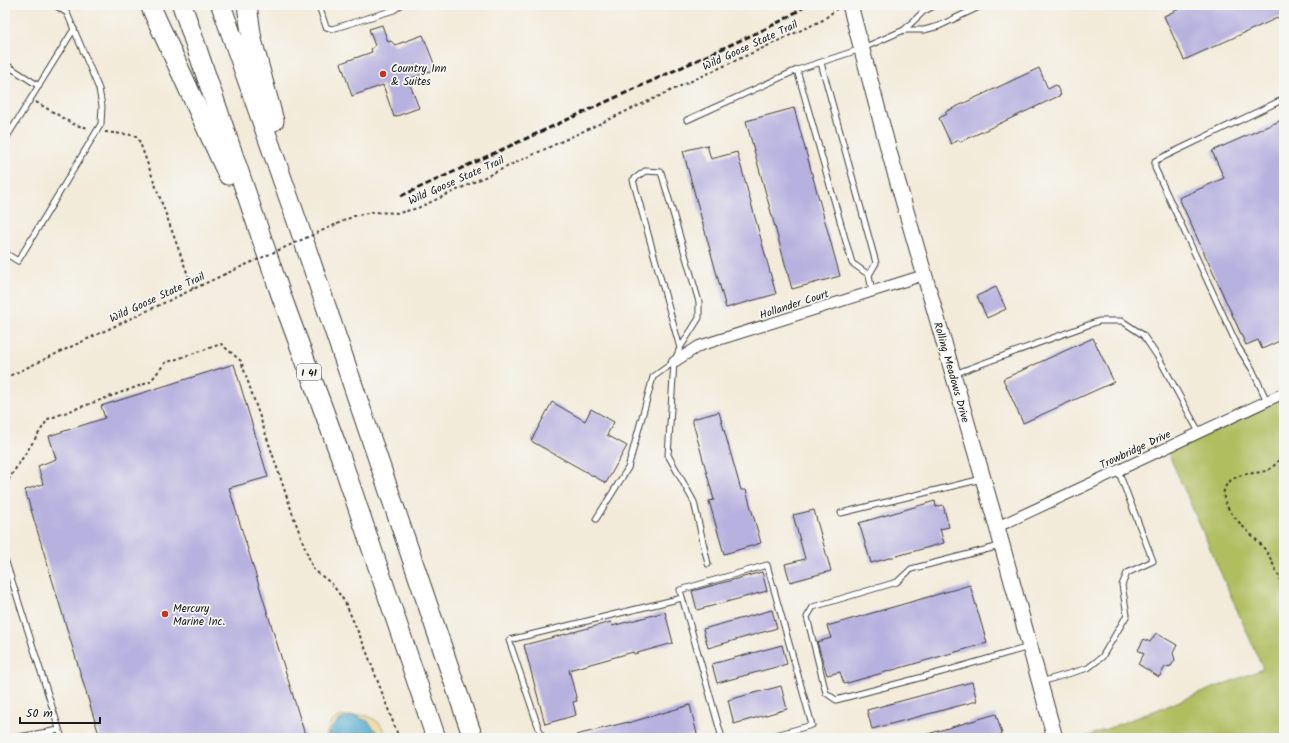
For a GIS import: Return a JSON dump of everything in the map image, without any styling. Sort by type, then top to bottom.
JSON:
[{"type":"highway","points":[[150,5],[213,138],[281,295]]},
{"type":"highway","name":"I 41","points":[[182,5],[281,295],[340,455],[436,738]]},
{"type":"highway","points":[[221,5],[298,224],[473,738]]},
{"type":"highway","points":[[247,5],[252,40],[278,135],[298,224]]},
{"type":"main road","name":"Rolling Meadows Drive","points":[[850,5],[924,275],[997,526],[1055,738]]},
{"type":"street","name":"Hollander Court","points":[[674,362],[699,346],[924,275]]},
{"type":"street","name":"Trowbridge Drive","points":[[997,526],[1284,393]]},
{"type":"lane","points":[[5,253],[18,261],[101,124],[102,106],[98,89],[67,13],[55,5]]},
{"type":"lane","points":[[321,5],[320,9],[326,27],[332,29],[394,10],[401,5]]},
{"type":"lane","points":[[687,120],[797,70],[861,49],[904,30],[924,11],[936,5]]},
{"type":"lane","points":[[904,30],[924,30],[939,26],[983,5]]},
{"type":"lane","points":[[5,140],[74,29]]},
{"type":"lane","points":[[821,63],[876,263],[869,275],[872,292]]},
{"type":"lane","points":[[5,64],[39,86]]},
{"type":"lane","points":[[797,70],[852,263],[869,275]]},
{"type":"lane","points":[[1267,401],[1252,369],[1238,347],[1155,168],[1155,161],[1284,99]]},
{"type":"lane","points":[[680,348],[633,180],[645,171],[661,172],[699,302],[699,318],[680,348],[674,362],[668,455],[694,502],[708,564]]},
{"type":"lane","points":[[953,374],[1099,321],[1122,321],[1143,335],[1160,360],[1199,432]]},
{"type":"lane","points":[[596,519],[628,468],[653,377],[674,362]]},
{"type":"lane","points":[[1040,682],[1088,668],[1102,657],[1127,615],[1122,585],[1127,573],[1153,561],[1118,470]]},
{"type":"lane","points":[[841,513],[983,479]]},
{"type":"lane","points":[[1002,545],[911,570],[897,582],[813,607],[808,617],[826,693],[836,700],[1030,647]]},
{"type":"lane","points":[[5,559],[62,738]]},
{"type":"lane","points":[[722,738],[680,590],[767,565],[812,725],[765,738]]},
{"type":"lane","points":[[542,738],[509,640],[682,598]]},
{"type":"lane","points":[[13,738],[59,730]]},
{"type":"path","name":"Wild Goose State Trail","points":[[5,378],[192,289],[354,216],[372,212],[399,213],[418,208],[823,20],[841,5]]},
{"type":"path","points":[[31,99],[75,125],[116,134],[136,136],[139,140],[192,289]]},
{"type":"path","points":[[5,485],[48,419],[150,382],[165,363],[221,344],[241,361],[313,569],[332,584],[345,602],[366,650],[399,738]]},
{"type":"path","points":[[1284,456],[1267,470],[1235,477],[1227,484],[1224,493],[1224,503],[1264,547],[1284,587]]},
{"type":"path","points":[[1282,686],[1284,678]]},
{"type":"green space","points":[[1284,393],[1284,738],[1083,738],[1263,669],[1166,448]]},
{"type":"sand","points":[[362,715],[378,722],[388,738],[325,738],[331,722],[339,717]]},
{"type":"water","points":[[355,716],[368,721],[380,738],[329,738],[328,735],[338,721]]},
{"type":"building","points":[[1188,5],[1280,5],[1284,15],[1184,60],[1164,16]]},
{"type":"building","name":"Country Inn & Suites","points":[[382,25],[388,42],[391,41],[395,45],[423,35],[436,69],[408,79],[419,108],[394,117],[383,85],[352,96],[341,63],[372,52],[371,49],[375,46],[369,29]]},
{"type":"building","points":[[1039,68],[1048,89],[1056,85],[1061,95],[960,142],[959,140],[951,144],[939,118],[947,114],[945,112]]},
{"type":"building","points":[[794,108],[840,276],[792,289],[746,121]]},
{"type":"building","points":[[1284,119],[1284,339],[1262,349],[1258,340],[1246,345],[1179,198],[1224,178],[1212,151]]},
{"type":"building","points":[[707,145],[711,159],[737,152],[776,294],[726,308],[683,151]]},
{"type":"building","points":[[996,287],[1006,309],[987,318],[977,296]]},
{"type":"building","points":[[1093,338],[1114,382],[1023,423],[1003,379]]},
{"type":"building","name":"Mercury Marine Inc.","points":[[234,364],[268,477],[229,488],[306,738],[100,738],[25,490],[43,484],[38,466],[56,459],[49,436],[105,418],[101,406]]},
{"type":"building","points":[[552,402],[585,421],[591,409],[614,422],[607,435],[627,446],[606,483],[531,441]]},
{"type":"building","points":[[719,412],[741,490],[746,490],[761,543],[724,554],[709,501],[714,500],[692,419]]},
{"type":"building","points":[[935,501],[936,507],[943,505],[949,527],[940,529],[944,543],[871,563],[859,523]]},
{"type":"building","points":[[814,510],[831,571],[790,582],[785,564],[805,559],[793,515]]},
{"type":"building","points":[[762,572],[767,591],[697,610],[692,591]]},
{"type":"building","points":[[970,585],[987,643],[844,684],[840,672],[827,675],[817,642],[831,638],[827,626]]},
{"type":"building","points":[[772,610],[777,628],[708,648],[703,629]]},
{"type":"building","points":[[665,612],[673,643],[634,654],[633,652],[569,670],[577,701],[573,702],[576,715],[545,724],[524,645],[611,622],[612,626]]},
{"type":"building","points":[[1156,633],[1177,645],[1173,653],[1175,660],[1171,666],[1165,667],[1159,677],[1138,664],[1144,654],[1138,650],[1144,639],[1150,642]]},
{"type":"building","points":[[782,645],[787,664],[717,683],[712,664]]},
{"type":"building","points":[[972,682],[977,701],[872,729],[867,710]]},
{"type":"building","points":[[781,686],[787,709],[734,724],[728,700]]},
{"type":"building","points":[[690,705],[697,734],[684,738],[576,738],[576,735],[628,723]]},
{"type":"building","points":[[996,714],[1002,734],[987,738],[921,738],[921,736]]},
{"type":"railway","points":[[401,196],[763,30],[785,19],[807,5]]},
{"type":"place","name":"Country Inn & Suites","points":[[383,74]]},
{"type":"place","name":"Mercury Marine Inc.","points":[[165,614]]}]
